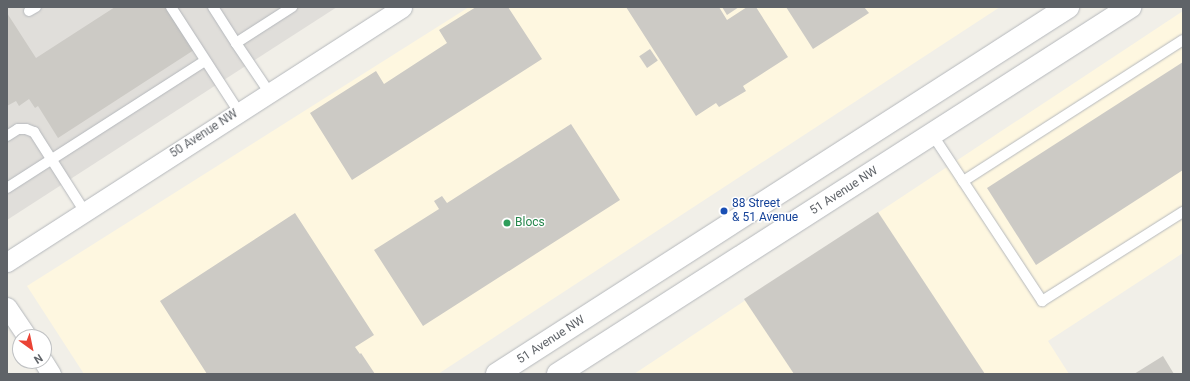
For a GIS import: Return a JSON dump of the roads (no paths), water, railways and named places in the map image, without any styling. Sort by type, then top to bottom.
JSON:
[{"type":"main road","name":"51 Avenue NW","points":[[497,374],[1068,7]]},
{"type":"main road","name":"51 Avenue NW","points":[[558,374],[1130,7]]},
{"type":"street","name":"50 Avenue NW","points":[[7,262],[402,7]]},
{"type":"street","points":[[7,307],[22,329]]},
{"type":"lane","points":[[171,7],[239,112]]},
{"type":"lane","points":[[213,7],[269,92]]},
{"type":"lane","points":[[236,43],[278,11],[292,7]]},
{"type":"lane","points":[[963,181],[1183,40]]},
{"type":"lane","points":[[7,188],[205,61]]},
{"type":"lane","points":[[7,136],[18,129],[26,129],[34,132],[85,212]]},
{"type":"lane","points":[[932,134],[1042,301],[1183,212]]},
{"type":"place","name":"88 Street & 51 Avenue","points":[[724,211]]},
{"type":"place","name":"Blocs","points":[[507,223]]}]
